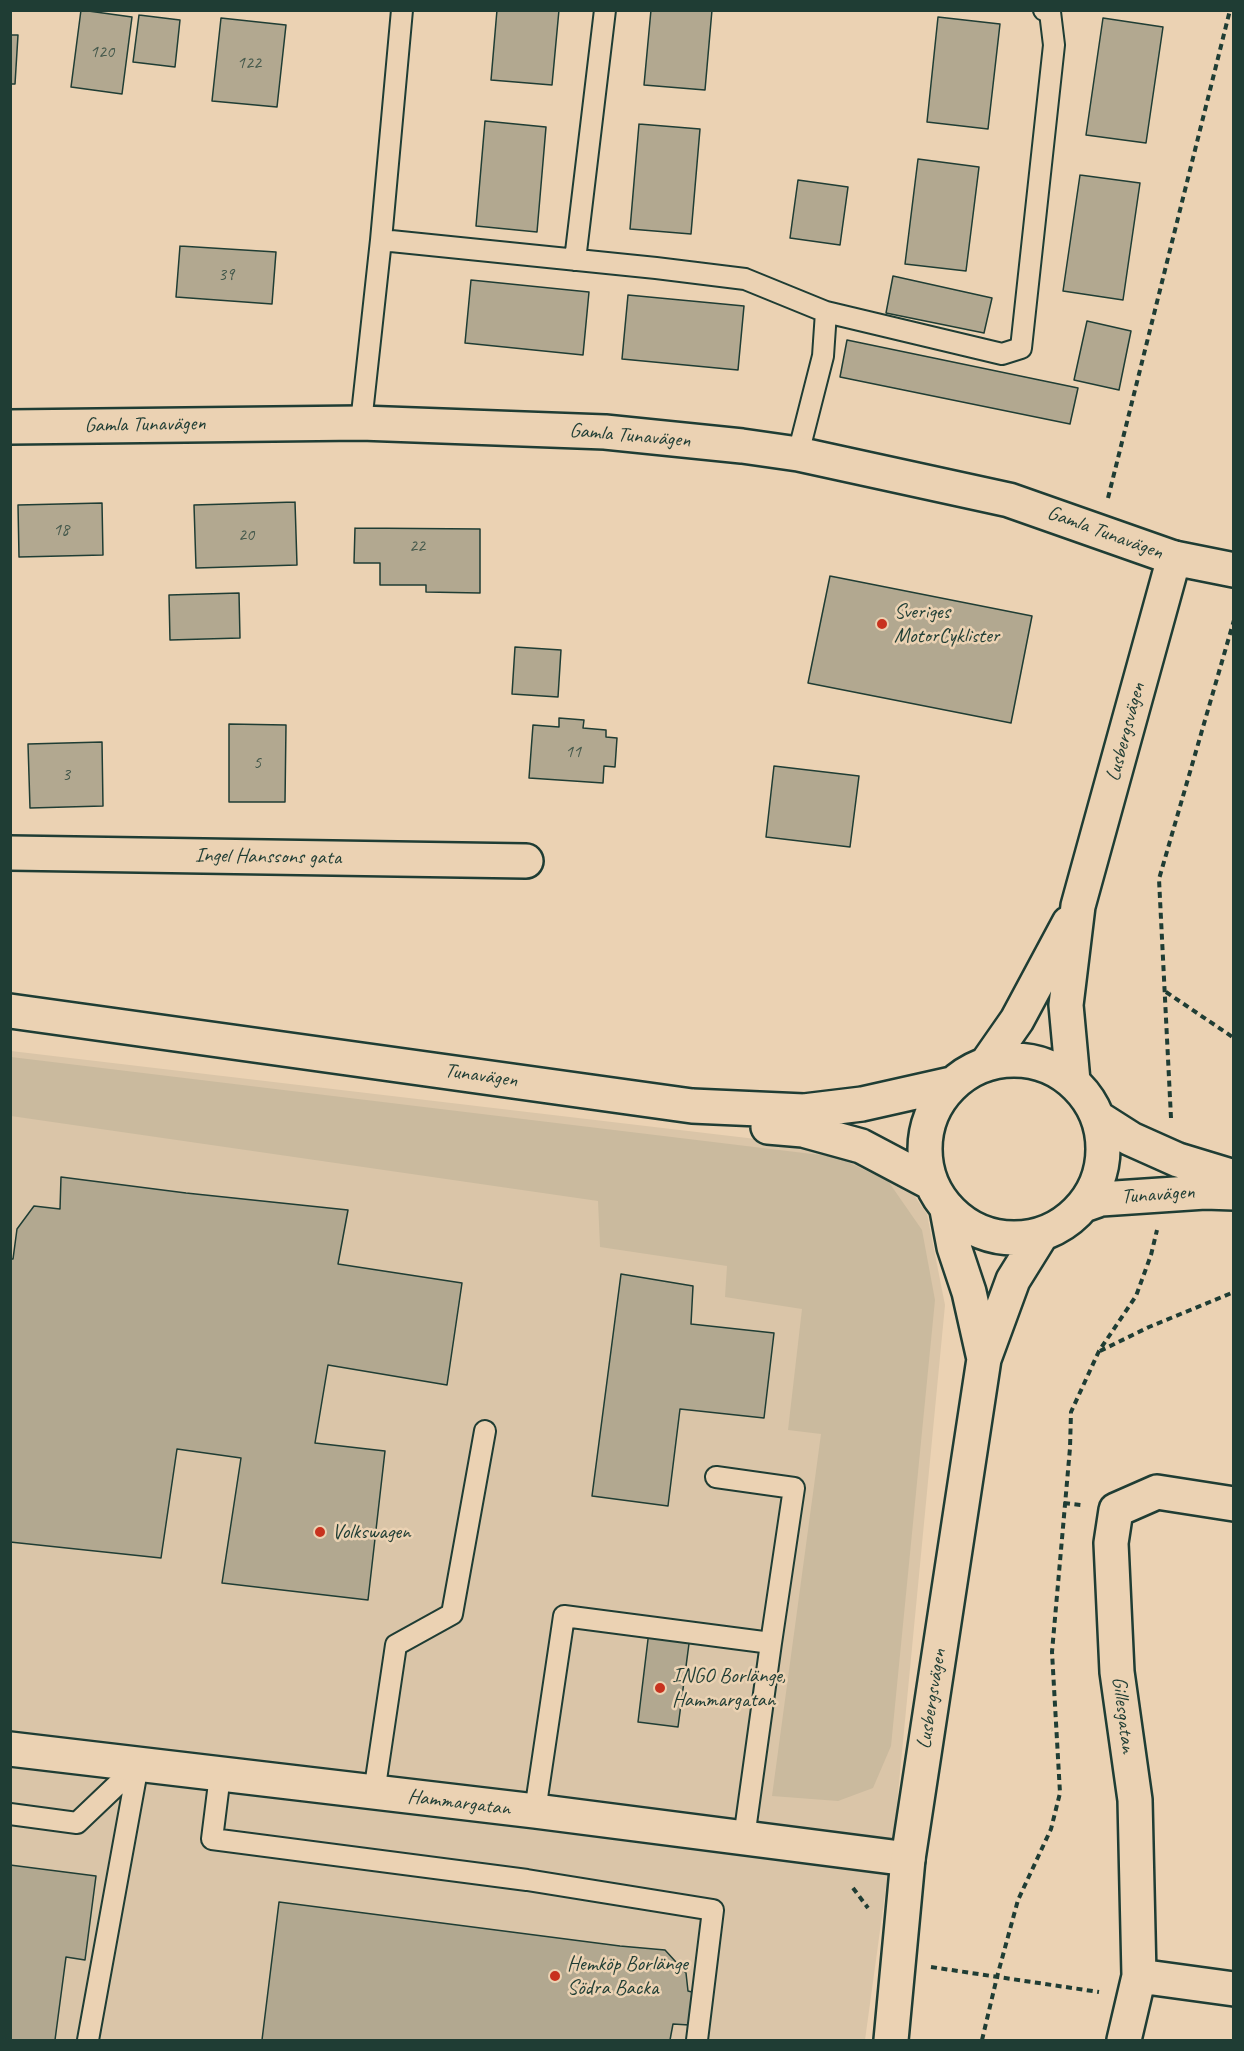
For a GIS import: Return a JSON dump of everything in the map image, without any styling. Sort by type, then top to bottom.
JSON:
[{"type":"street","name":"Gamla Tunavägen","points":[[10,427],[361,423],[605,432],[742,446],[798,454],[1009,500],[1174,558],[1233,570]]},
{"type":"street","name":"Lusbergsvägen","points":[[1073,1081],[1066,1005],[1078,906],[1174,558]]},
{"type":"street","name":"Ingel Hanssons gata","points":[[10,853],[526,861]]},
{"type":"street","name":"Lusbergsvägen","points":[[987,1063],[1017,1020],[1078,906]]},
{"type":"street","name":"Tunavägen","points":[[10,1011],[693,1106],[804,1111],[862,1104],[951,1084]]},
{"type":"street","name":"Tunavägen","points":[[10,1032],[666,1117],[803,1130],[861,1146],[939,1196]]},
{"type":"street","points":[[1017,1059],[1047,1065],[1073,1081],[1086,1096],[1098,1118],[1103,1136],[1103,1161],[1097,1184],[1084,1205],[1065,1223],[1041,1235],[1020,1239],[999,1238],[961,1222],[939,1196],[924,1157],[926,1131],[935,1106],[951,1084],[987,1063],[1017,1059]]},
{"type":"street","name":"Tunavägen","points":[[1098,1118],[1131,1139],[1178,1160],[1233,1177]]},
{"type":"street","name":"Tunavägen","points":[[1084,1205],[1112,1198],[1205,1192],[1233,1193]]},
{"type":"street","name":"Lusbergsvägen","points":[[939,1196],[969,1292],[984,1359]]},
{"type":"street","name":"Lusbergsvägen","points":[[891,2040],[908,1859],[984,1359],[1013,1280],[1041,1235]]},
{"type":"street","name":"Gillesgatan","points":[[1124,2040],[1138,1976],[1135,1800],[1117,1672],[1111,1543],[1116,1510],[1157,1492],[1233,1504]]},
{"type":"street","name":"Hammargatan","points":[[10,1749],[535,1811],[908,1859]]},
{"type":"street","points":[[1138,1976],[1233,1989]]},
{"type":"lane","points":[[361,423],[381,240],[402,10]]},
{"type":"lane","points":[[575,260],[605,10]]},
{"type":"lane","points":[[381,240],[745,279],[826,312],[1002,354],[1021,348],[1054,45],[1050,12],[1044,10]]},
{"type":"lane","points":[[798,454],[823,356],[826,312]]},
{"type":"lane","points":[[375,1793],[396,1645],[452,1614],[485,1431]]},
{"type":"lane","points":[[716,1477],[794,1488],[744,1838]]},
{"type":"lane","points":[[535,1811],[564,1616],[771,1643]]},
{"type":"lane","points":[[10,1814],[77,1822],[138,1765]]},
{"type":"lane","points":[[88,2040],[138,1765]]},
{"type":"lane","points":[[220,1775],[212,1839],[527,1880],[713,1910],[697,2040]]},
{"type":"path","points":[[1100,531],[1230,10]]},
{"type":"path","points":[[1171,1130],[1159,879],[1233,620]]},
{"type":"path","points":[[1165,992],[1233,1038]]},
{"type":"path","points":[[982,2040],[996,1977],[1018,1899],[1052,1829],[1060,1793],[1052,1652],[1070,1448],[1071,1412],[1099,1351],[1136,1296],[1160,1221]]},
{"type":"path","points":[[1099,1351],[1149,1326],[1233,1292]]},
{"type":"shaded area","points":[[11,1051],[849,1150],[900,1175],[927,1214],[945,1305],[896,1814],[865,2040],[11,2040]]},
{"type":"shaded area","points":[[11,1057],[837,1157],[888,1181],[922,1230],[935,1300],[891,1746],[873,1788],[838,1801],[772,1796],[821,1434],[788,1430],[802,1309],[725,1297],[727,1266],[600,1247],[598,1201],[11,1116]]},
{"type":"building","points":[[81,10],[132,17],[122,94],[71,87]]},
{"type":"building","points":[[497,10],[559,10],[552,85],[491,80]]},
{"type":"building","points":[[651,10],[712,10],[705,90],[644,85]]},
{"type":"building","points":[[139,15],[180,20],[175,67],[133,62]]},
{"type":"building","points":[[938,17],[1000,24],[988,129],[927,122]]},
{"type":"building","points":[[221,18],[286,25],[277,107],[212,101]]},
{"type":"building","points":[[1103,18],[1163,27],[1146,143],[1086,135]]},
{"type":"building","points":[[10,35],[18,35],[15,84],[10,84]]},
{"type":"building","points":[[485,121],[546,127],[537,232],[476,226]]},
{"type":"building","points":[[639,124],[700,129],[691,234],[630,229]]},
{"type":"building","points":[[918,159],[979,167],[966,271],[905,264]]},
{"type":"building","points":[[1080,175],[1140,183],[1123,300],[1063,291]]},
{"type":"building","points":[[798,180],[848,187],[840,245],[790,238]]},
{"type":"building","points":[[180,246],[276,252],[272,304],[176,297]]},
{"type":"building","points":[[893,276],[992,298],[984,333],[886,313]]},
{"type":"building","points":[[471,280],[589,292],[583,355],[465,343]]},
{"type":"building","points":[[628,295],[744,306],[738,370],[622,359]]},
{"type":"building","points":[[1087,321],[1131,331],[1119,390],[1074,380]]},
{"type":"building","points":[[847,340],[1078,388],[1070,424],[840,377]]},
{"type":"building","points":[[295,502],[297,565],[196,568],[194,505]]},
{"type":"building","points":[[102,503],[103,555],[19,557],[18,505]]},
{"type":"building","points":[[355,528],[480,529],[480,593],[426,592],[426,585],[380,585],[380,563],[354,563]]},
{"type":"building","points":[[830,576],[1032,616],[1011,723],[808,683]]},
{"type":"building","points":[[239,593],[240,638],[170,640],[169,595]]},
{"type":"building","points":[[515,647],[561,650],[558,697],[512,694]]},
{"type":"building","points":[[559,718],[584,720],[583,728],[606,730],[606,737],[617,738],[615,767],[604,766],[603,783],[529,778],[533,725],[559,727]]},
{"type":"building","points":[[229,724],[286,725],[285,802],[229,802]]},
{"type":"building","points":[[102,742],[103,806],[30,808],[28,744]]},
{"type":"building","points":[[774,766],[859,776],[850,847],[766,837]]},
{"type":"building","points":[[61,1177],[348,1210],[338,1264],[462,1283],[447,1385],[328,1365],[315,1443],[385,1451],[368,1600],[222,1583],[241,1458],[177,1449],[161,1558],[10,1542],[10,1259],[13,1259],[17,1229],[34,1206],[60,1209]]},
{"type":"building","points":[[621,1274],[693,1286],[691,1324],[774,1333],[764,1418],[680,1409],[668,1506],[592,1496]]},
{"type":"building","points":[[649,1631],[690,1636],[678,1727],[638,1722]]},
{"type":"building","points":[[10,1865],[96,1876],[85,1960],[66,1957],[55,2040],[10,2040]]},
{"type":"building","points":[[279,1902],[665,1950],[686,1973],[688,1991],[696,1993],[689,2025],[673,2024],[670,2040],[262,2040]]},
{"type":"place","name":"Sveriges MotorCyklister","points":[[882,624]]},
{"type":"place","name":"Volkswagen","points":[[320,1532]]},
{"type":"place","name":"INGO Borlänge, Hammargatan","points":[[660,1688]]},
{"type":"place","name":"Hemköp Borlänge Södra Backa","points":[[555,1976]]}]
